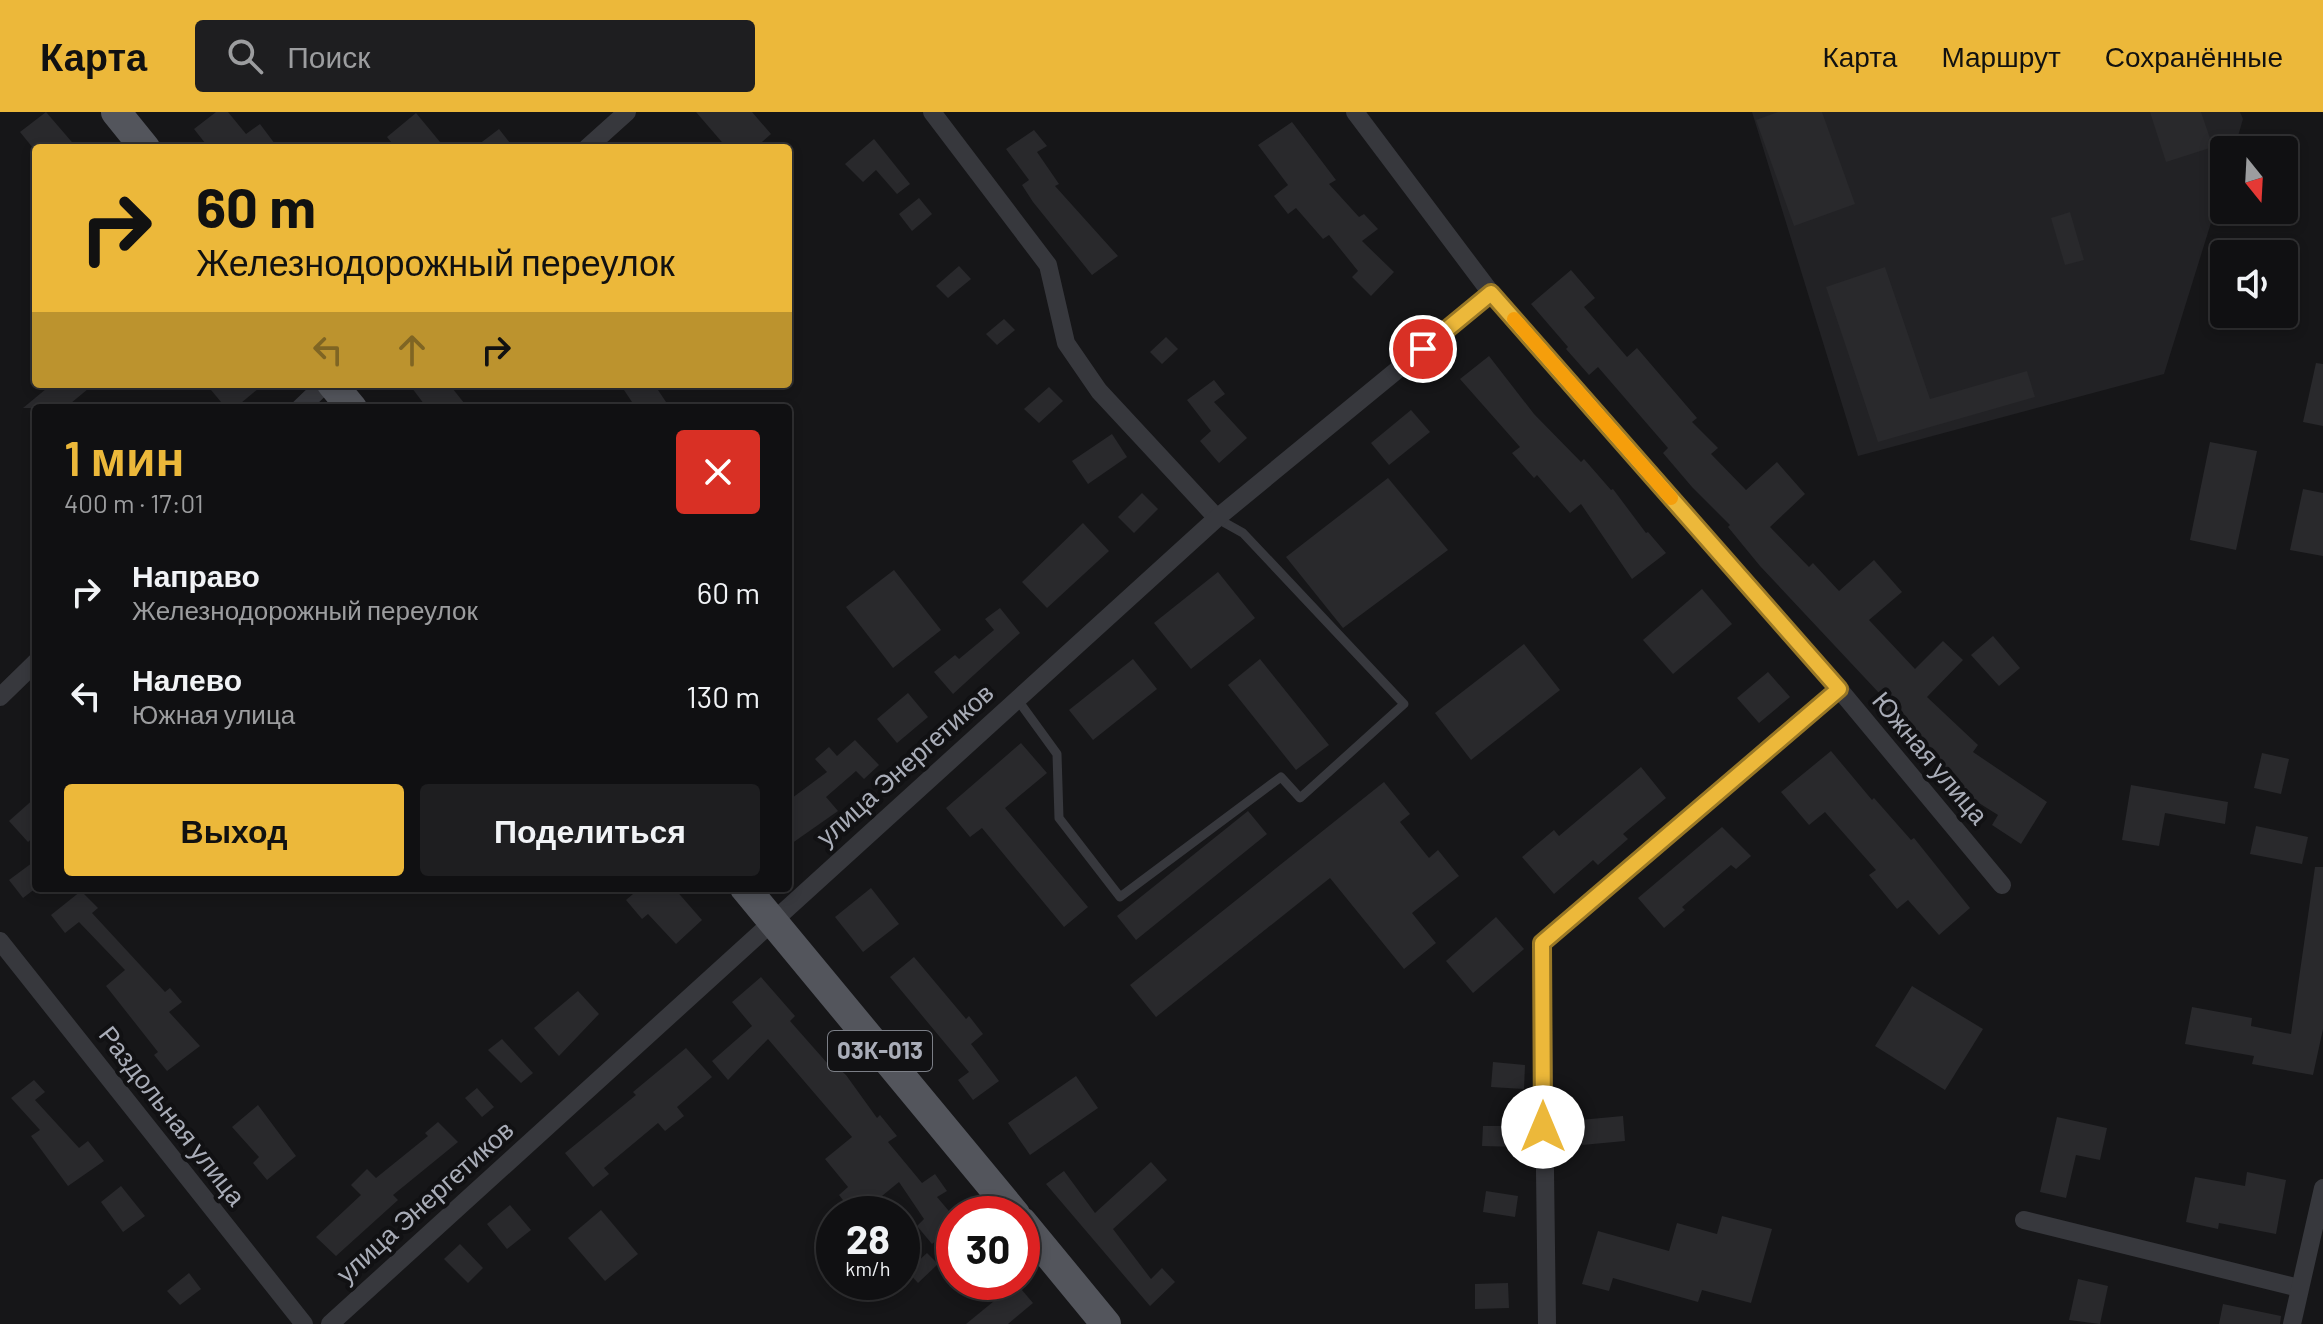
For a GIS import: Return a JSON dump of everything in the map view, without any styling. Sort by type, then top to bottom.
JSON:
[{"type":"main road","points":[[116,112],[142,144]]},
{"type":"main road","points":[[335,388],[349,404]]},
{"type":"main road","name":"03К-013","points":[[748,892],[1000,1196]]},
{"type":"main road","points":[[1040,1244],[1106,1324]]},
{"type":"street","points":[[591,144],[627,112]]},
{"type":"street","points":[[932,112],[1048,265],[1066,343],[1099,391],[1217,518]]},
{"type":"street","name":"Южная улица","points":[[1355,112],[1491,293],[1839,689],[2002,885]]},
{"type":"street","name":"улица Энергетиков","points":[[330,1324],[1217,518],[1491,293]]},
{"type":"street","points":[[304,404],[321,388]]},
{"type":"street","points":[[0,697],[32,666]]},
{"type":"street","points":[[1547,1324],[1542,943],[1839,689]]},
{"type":"street","name":"Раздольная улица","points":[[0,941],[304,1324]]},
{"type":"street","points":[[2292,1324],[2323,1188]]},
{"type":"street","points":[[2024,1220],[2299,1288]]},
{"type":"lane","points":[[1017,699],[1057,754],[1059,818],[1120,897],[1281,777],[1300,798],[1404,704],[1243,533],[1217,518]]},
{"type":"shaded area","points":[[1752,112],[2240,112],[2243,119],[2238,136],[2210,136],[2211,224],[2164,374],[1858,456]]},
{"type":"building","points":[[46,112],[74,144],[32,144],[32,147],[20,132]]},
{"type":"building","points":[[216,112],[228,112],[246,134],[260,124],[275,144],[206,144],[194,129]]},
{"type":"building","points":[[696,112],[752,112],[771,134],[760,144],[724,144]]},
{"type":"building","points":[[1778,112],[1822,112],[1855,204],[1794,226],[1756,120]]},
{"type":"building","points":[[2150,112],[2201,112],[2210,148],[2166,162]]},
{"type":"building","points":[[416,113],[442,144],[393,144],[387,137]]},
{"type":"building","points":[[1292,122],[1336,180],[1329,184],[1359,217],[1364,214],[1378,229],[1362,241],[1394,272],[1371,296],[1352,277],[1358,271],[1329,235],[1323,239],[1296,208],[1288,214],[1274,196],[1288,185],[1258,145]]},
{"type":"building","points":[[499,129],[511,144],[479,144]]},
{"type":"building","points":[[1034,130],[1047,146],[1037,152],[1059,184],[1055,186],[1118,256],[1092,275],[1033,202],[1022,185],[1029,180],[1006,149]]},
{"type":"building","points":[[874,139],[910,184],[897,194],[876,170],[863,182],[845,164]]},
{"type":"building","points":[[919,198],[932,214],[912,231],[899,214]]},
{"type":"building","points":[[2070,212],[2084,260],[2065,265],[2051,218]]},
{"type":"building","points":[[959,266],[971,279],[948,298],[936,286]]},
{"type":"building","points":[[1885,267],[1930,399],[2027,371],[2035,397],[1878,442],[1826,287]]},
{"type":"building","points":[[1571,270],[1595,298],[1584,307],[1627,357],[1637,348],[1697,418],[1692,422],[1718,448],[1711,454],[1746,490],[1777,462],[1805,494],[1770,527],[1809,567],[1813,563],[1839,591],[1874,560],[1902,592],[1869,620],[1915,669],[1943,641],[1963,660],[1927,697],[1978,745],[1973,752],[2047,802],[2021,844],[1992,825],[1998,815],[1971,798],[1973,795],[1933,762],[1935,759],[1874,699],[1880,694],[1760,566],[1728,527],[1730,525],[1663,453],[1668,448],[1598,367],[1589,375],[1566,349],[1568,347],[1531,304]]},
{"type":"building","points":[[1004,319],[1015,330],[997,345],[986,334]]},
{"type":"building","points":[[1166,337],[1178,349],[1162,364],[1150,352]]},
{"type":"building","points":[[1489,356],[1534,414],[1581,462],[1584,459],[1613,489],[1646,533],[1666,553],[1632,579],[1581,504],[1570,513],[1537,475],[1534,478],[1512,453],[1520,447],[1460,379]]},
{"type":"building","points":[[2316,363],[2323,364],[2323,426],[2303,422]]},
{"type":"building","points":[[1214,380],[1225,394],[1214,402],[1247,438],[1219,463],[1200,441],[1211,431],[1187,400]]},
{"type":"building","points":[[1049,387],[1063,401],[1039,423],[1024,409]]},
{"type":"building","points":[[47,388],[89,388],[70,404],[32,404],[32,408],[23,408]]},
{"type":"building","points":[[209,388],[259,388],[240,404],[223,404]]},
{"type":"building","points":[[412,388],[452,388],[465,404],[424,404]]},
{"type":"building","points":[[623,388],[657,388],[667,404],[633,404]]},
{"type":"building","points":[[1411,410],[1430,432],[1389,465],[1371,443]]},
{"type":"building","points":[[1112,434],[1127,457],[1088,484],[1072,461]]},
{"type":"building","points":[[2210,442],[2257,451],[2236,550],[2190,540]]},
{"type":"building","points":[[1388,478],[1448,550],[1343,628],[1286,557]]},
{"type":"building","points":[[2303,489],[2323,493],[2323,556],[2290,550]]},
{"type":"building","points":[[1142,493],[1158,509],[1134,533],[1118,517]]},
{"type":"building","points":[[1083,523],[1109,551],[1047,608],[1022,582]]},
{"type":"building","points":[[894,570],[941,630],[893,668],[846,607]]},
{"type":"building","points":[[1218,572],[1255,618],[1191,669],[1154,623]]},
{"type":"building","points":[[1702,589],[1732,624],[1673,674],[1643,640]]},
{"type":"building","points":[[1000,608],[1020,633],[953,694],[934,672],[955,655],[959,659],[994,630],[985,619]]},
{"type":"building","points":[[1993,636],[2020,668],[1999,686],[1971,655]]},
{"type":"building","points":[[1524,644],[1560,690],[1471,760],[1435,713]]},
{"type":"building","points":[[1133,659],[1157,689],[1093,740],[1069,710]]},
{"type":"building","points":[[1260,659],[1329,745],[1296,770],[1228,685]]},
{"type":"building","points":[[1768,672],[1790,697],[1759,723],[1737,698]]},
{"type":"building","points":[[908,693],[928,717],[897,743],[877,719]]},
{"type":"building","points":[[855,740],[879,765],[864,779],[856,771],[826,797],[838,811],[792,843],[792,798],[827,772],[815,759],[829,747],[837,756]]},
{"type":"building","points":[[1021,743],[1047,773],[1005,808],[1088,907],[1064,927],[982,828],[970,837],[946,808]]},
{"type":"building","points":[[1831,751],[1872,800],[1874,798],[1911,840],[1914,838],[1970,908],[1939,935],[1908,900],[1897,909],[1869,875],[1876,870],[1825,812],[1809,825],[1781,792]]},
{"type":"building","points":[[2262,753],[2289,759],[2281,794],[2254,788]]},
{"type":"building","points":[[1641,767],[1666,798],[1623,834],[1628,839],[1598,865],[1593,860],[1554,894],[1522,857],[1554,830],[1559,836]]},
{"type":"building","points":[[1384,782],[1410,814],[1400,822],[1429,858],[1438,850],[1459,876],[1412,913],[1436,943],[1404,969],[1330,878],[1156,1017],[1130,985]]},
{"type":"building","points":[[2131,785],[2228,802],[2225,824],[2165,813],[2159,846],[2122,840]]},
{"type":"building","points":[[32,801],[32,838],[28,842],[9,821]]},
{"type":"building","points":[[1248,811],[1267,834],[1136,940],[1117,916]]},
{"type":"building","points":[[2256,826],[2308,837],[2302,864],[2250,854]]},
{"type":"building","points":[[1722,827],[1751,856],[1736,869],[1731,865],[1682,907],[1685,910],[1664,928],[1638,898]]},
{"type":"building","points":[[32,863],[32,891],[23,898],[9,880]]},
{"type":"building","points":[[2315,867],[2323,867],[2323,1029],[2313,1075],[2252,1064],[2254,1056],[2185,1044],[2192,1007],[2252,1018],[2251,1026],[2291,1034]]},
{"type":"building","points":[[871,888],[899,924],[863,952],[835,917]]},
{"type":"building","points":[[82,892],[98,908],[92,913],[165,992],[170,988],[182,1002],[169,1012],[200,1046],[167,1071],[154,1055],[158,1052],[106,986],[125,970],[79,922],[65,933],[51,915]]},
{"type":"building","points":[[635,892],[678,892],[702,920],[676,944],[648,914],[642,919],[626,900]]},
{"type":"building","points":[[1496,917],[1524,949],[1473,993],[1446,961]]},
{"type":"building","points":[[914,957],[966,1019],[969,1016],[983,1034],[971,1044],[999,1081],[973,1100],[958,1080],[969,1072],[890,977]]},
{"type":"building","points":[[761,977],[795,1016],[790,1021],[828,1064],[831,1061],[846,1075],[877,1118],[880,1115],[897,1136],[888,1142],[922,1183],[935,1174],[947,1191],[936,1196],[936,1241],[932,1244],[920,1230],[924,1219],[920,1213],[920,1196],[908,1196],[899,1182],[882,1196],[840,1196],[848,1187],[825,1159],[852,1137],[768,1039],[728,1080],[712,1061],[752,1026],[732,1002]]},
{"type":"building","points":[[1912,986],[1983,1029],[1945,1090],[1875,1046]]},
{"type":"building","points":[[578,991],[599,1014],[559,1056],[534,1028]]},
{"type":"building","points":[[502,1039],[533,1073],[521,1083],[488,1050]]},
{"type":"building","points":[[686,1048],[712,1077],[677,1107],[684,1116],[665,1131],[658,1123],[604,1168],[609,1174],[593,1187],[565,1153],[636,1095],[633,1092]]},
{"type":"building","points":[[1493,1062],[1525,1065],[1524,1089],[1491,1087]]},
{"type":"building","points":[[1076,1076],[1098,1108],[1030,1155],[1008,1123]]},
{"type":"building","points":[[34,1080],[45,1092],[35,1100],[79,1148],[88,1141],[104,1161],[68,1186],[31,1136],[40,1130],[11,1098]]},
{"type":"building","points":[[477,1088],[494,1107],[482,1117],[465,1098]]},
{"type":"building","points":[[258,1105],[296,1156],[267,1180],[253,1163],[259,1157],[232,1127]]},
{"type":"building","points":[[1623,1116],[1625,1141],[1582,1145],[1580,1120]]},
{"type":"building","points":[[2057,1117],[2107,1128],[2100,1160],[2076,1155],[2066,1198],[2040,1192]]},
{"type":"building","points":[[438,1122],[458,1142],[393,1195],[398,1200],[336,1256],[316,1237],[361,1195],[351,1185],[367,1169],[376,1178],[428,1136],[425,1133]]},
{"type":"building","points":[[1483,1126],[1520,1126],[1520,1147],[1482,1146]]},
{"type":"building","points":[[1151,1162],[1167,1180],[1113,1229],[1151,1279],[1162,1268],[1175,1282],[1150,1306],[1046,1184],[1064,1171],[1095,1213]]},
{"type":"building","points":[[2247,1172],[2286,1180],[2276,1234],[2219,1223],[2218,1229],[2186,1222],[2195,1177],[2245,1186]]},
{"type":"building","points":[[121,1186],[145,1216],[123,1232],[101,1202]]},
{"type":"building","points":[[1486,1191],[1518,1196],[1515,1217],[1483,1212]]},
{"type":"building","points":[[510,1205],[531,1230],[507,1249],[487,1224]]},
{"type":"building","points":[[601,1210],[638,1254],[605,1281],[568,1238]]},
{"type":"building","points":[[1722,1216],[1772,1229],[1751,1303],[1702,1290],[1698,1302],[1613,1278],[1609,1291],[1582,1284],[1598,1231],[1669,1251],[1677,1223],[1717,1234]]},
{"type":"building","points":[[460,1244],[483,1268],[468,1283],[444,1259]]},
{"type":"building","points":[[927,1253],[936,1266],[920,1281],[920,1259]]},
{"type":"building","points":[[189,1273],[201,1289],[180,1305],[167,1291]]},
{"type":"building","points":[[2078,1279],[2108,1286],[2100,1324],[2069,1320]]},
{"type":"building","points":[[1508,1283],[1509,1308],[1475,1309],[1475,1284]]},
{"type":"building","points":[[995,1300],[1030,1300],[1033,1303],[1008,1324],[966,1324]]},
{"type":"building","points":[[2223,1304],[2281,1316],[2280,1324],[2219,1324]]},
{"type":"slow traffic","points":[[1514,319],[1671,498]]},
{"type":"route","points":[[1423,349],[1491,293],[1839,689],[1542,943],[1543,1127]]}]
